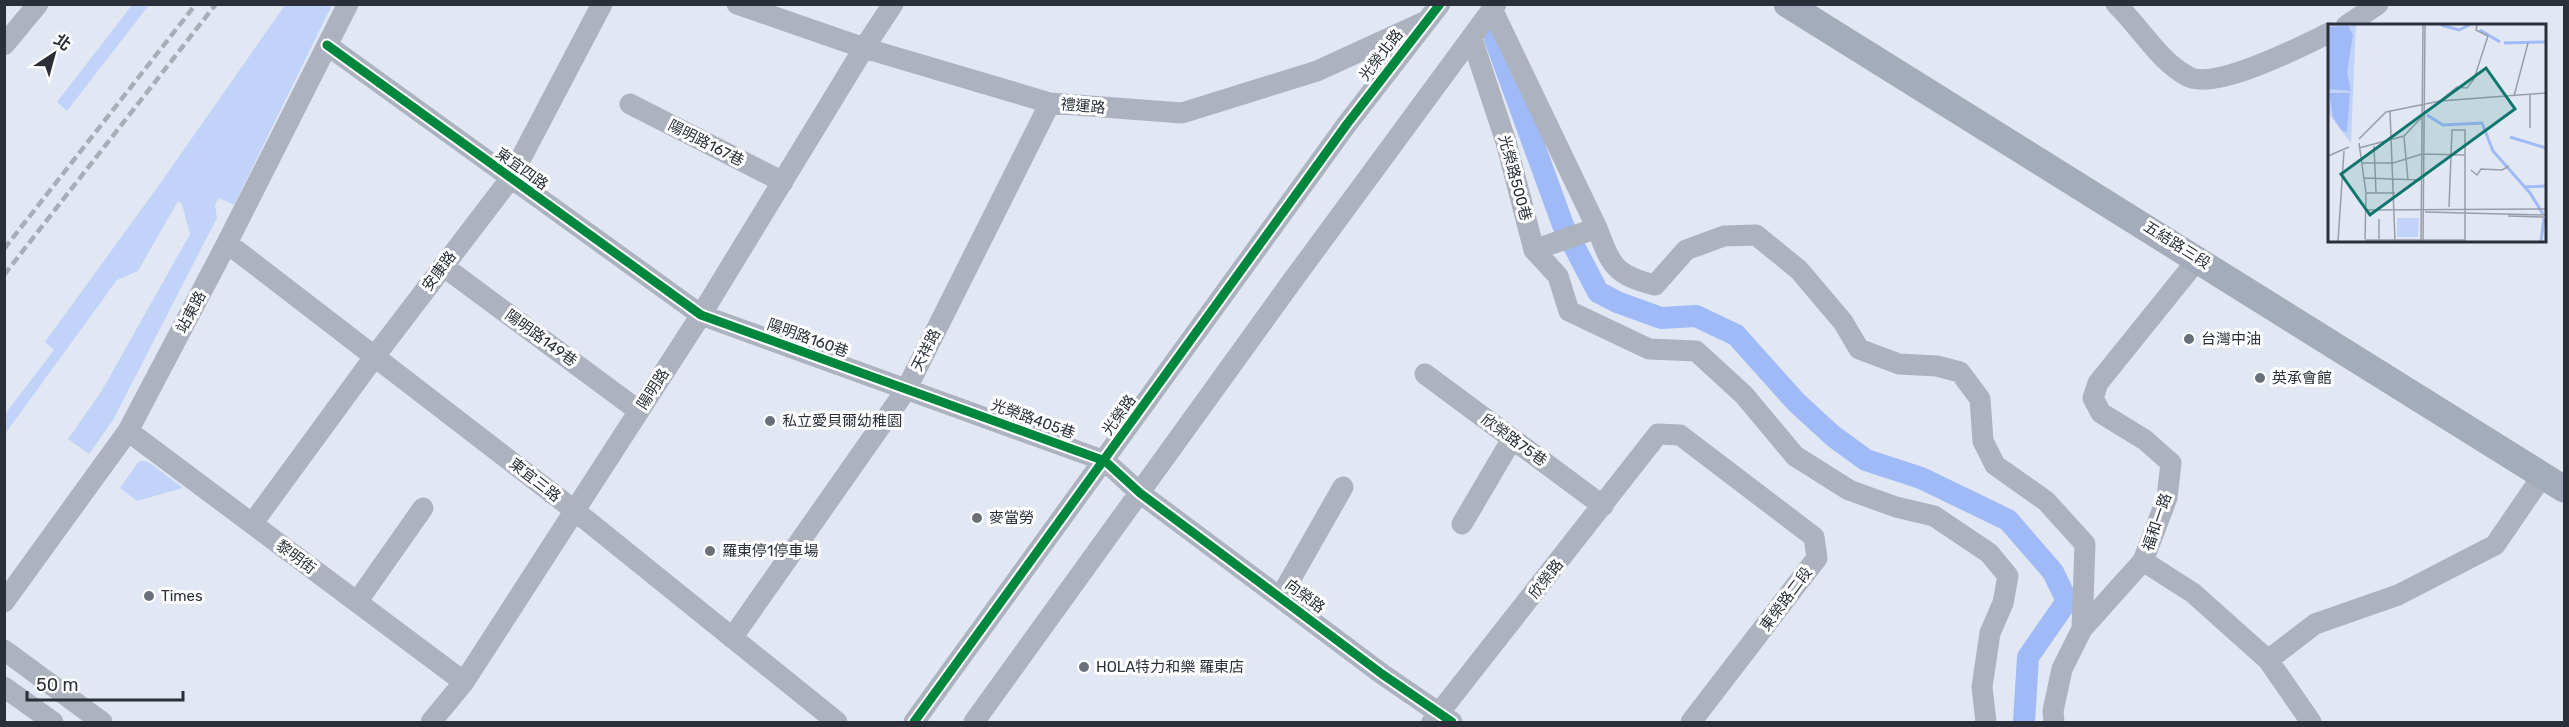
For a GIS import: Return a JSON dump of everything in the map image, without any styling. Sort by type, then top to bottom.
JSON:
[{"type":"main road","name":"五結路三段","points":[[1787,4],[2554,482]]},
{"type":"street","points":[[4,45],[38,4]]},
{"type":"street","name":"站東路","points":[[4,602],[128,431],[227,243],[348,4]]},
{"type":"street","name":"安康路","points":[[252,524],[375,356],[510,179],[602,4]]},
{"type":"street","name":"禮運路","points":[[737,4],[864,48],[1050,104],[1182,113],[1317,71],[1434,13]]},
{"type":"street","name":"陽明路","points":[[431,723],[464,682],[639,411],[893,4]]},
{"type":"street","points":[[2116,4],[2166,59],[2189,78],[2217,78],[2241,73],[2328,33]]},
{"type":"street","points":[[2349,24],[2378,4]]},
{"type":"street","points":[[974,723],[1290,284],[1494,7]]},
{"type":"street","points":[[1494,7],[1597,228],[1610,262],[1635,280],[1655,285],[1686,250],[1724,237],[1756,235],[1799,270],[1843,322],[1859,349],[1899,364],[1937,366],[1960,372],[1980,399],[1983,441],[1995,465],[2046,501],[2085,544],[2082,629]]},
{"type":"street","name":"光榮北路","points":[[1347,124],[1434,13]]},
{"type":"street","name":"光榮路500巷","points":[[1472,39],[1506,141],[1534,250],[1558,276],[1569,311],[1648,350],[1696,351],[1744,395],[1796,456],[1849,490],[1896,507],[1934,516],[1989,553],[2008,576],[2003,603],[1989,633],[1982,687],[1986,723]]},
{"type":"street","name":"東宜四路","points":[[327,45],[700,315]]},
{"type":"street","name":"陽明路167巷","points":[[630,104],[783,182]]},
{"type":"street","name":"天祥路","points":[[732,638],[906,390],[1050,104]]},
{"type":"street","name":"光榮路","points":[[914,723],[1347,124]]},
{"type":"street","points":[[1534,250],[1597,228]]},
{"type":"street","name":"東宜三路","points":[[227,243],[574,510],[837,723]]},
{"type":"street","name":"福和一路","points":[[2054,723],[2053,711],[2062,669],[2082,629],[2143,561],[2168,498],[2171,463],[2145,440],[2101,413],[2093,398],[2098,383],[2198,259]]},
{"type":"street","name":"陽明路149巷","points":[[443,266],[639,411]]},
{"type":"street","name":"陽明路160巷","points":[[700,315],[906,390]]},
{"type":"street","name":"欣榮路75巷","points":[[1425,374],[1603,506]]},
{"type":"street","name":"光榮路405巷","points":[[906,390],[1105,461],[1140,494]]},
{"type":"street","name":"黎明街","points":[[128,431],[464,682]]},
{"type":"street","name":"欣榮路","points":[[1441,719],[1658,434]]},
{"type":"street","name":"東榮路二段","points":[[1658,434],[1680,435],[1814,537],[1817,558],[1691,723]]},
{"type":"street","points":[[1462,525],[1512,439]]},
{"type":"street","points":[[2268,660],[2315,624],[2398,595],[2495,544],[2554,482]]},
{"type":"street","points":[[1281,596],[1343,487]]},
{"type":"street","name":"向榮路","points":[[1140,494],[1281,596],[1441,719]]},
{"type":"street","points":[[357,602],[423,508]]},
{"type":"street","points":[[2143,561],[2193,593],[2268,660],[2311,723]]},
{"type":"street","points":[[4,650],[102,723]]},
{"type":"street","points":[[4,687],[53,723]]},
{"type":"shaded area","points":[[132,5],[149,5],[67,111],[57,102]]},
{"type":"shaded area","points":[[285,5],[332,5],[234,205],[219,198],[215,205],[217,218],[113,420],[89,454],[68,439],[101,392],[190,234],[182,204],[178,201],[138,271],[117,280],[5,434],[5,414],[54,350],[45,342]]},
{"type":"shaded area","points":[[139,461],[150,463],[183,488],[137,501],[120,488]]},
{"type":"waterway","points":[[1495,39],[1563,225],[1598,292],[1617,302],[1661,318],[1696,316],[1736,335],[1796,402],[1833,436],[1866,460],[1921,478],[2008,520],[2053,572],[2067,601],[2028,657],[2024,722]]},
{"type":"railway","points":[[4,249],[196,4]]},
{"type":"railway","points":[[4,275],[216,4]]},
{"type":"cycle path","points":[[914,722],[1347,124],[1440,4]]},
{"type":"cycle path","points":[[327,45],[701,315],[1105,461],[1140,493],[1382,674],[1452,722]]},
{"type":"place","name":"台灣中油","points":[[2189,339]]},
{"type":"place","name":"英承會館","points":[[2260,378]]},
{"type":"place","name":"私立愛貝爾幼稚園","points":[[770,421]]},
{"type":"place","name":"麥當勞","points":[[977,518]]},
{"type":"place","name":"羅東停1停車場","points":[[710,551]]},
{"type":"place","name":"Times","points":[[149,596]]},
{"type":"place","name":"HOLA特力和樂 羅東店","points":[[1084,667]]}]
